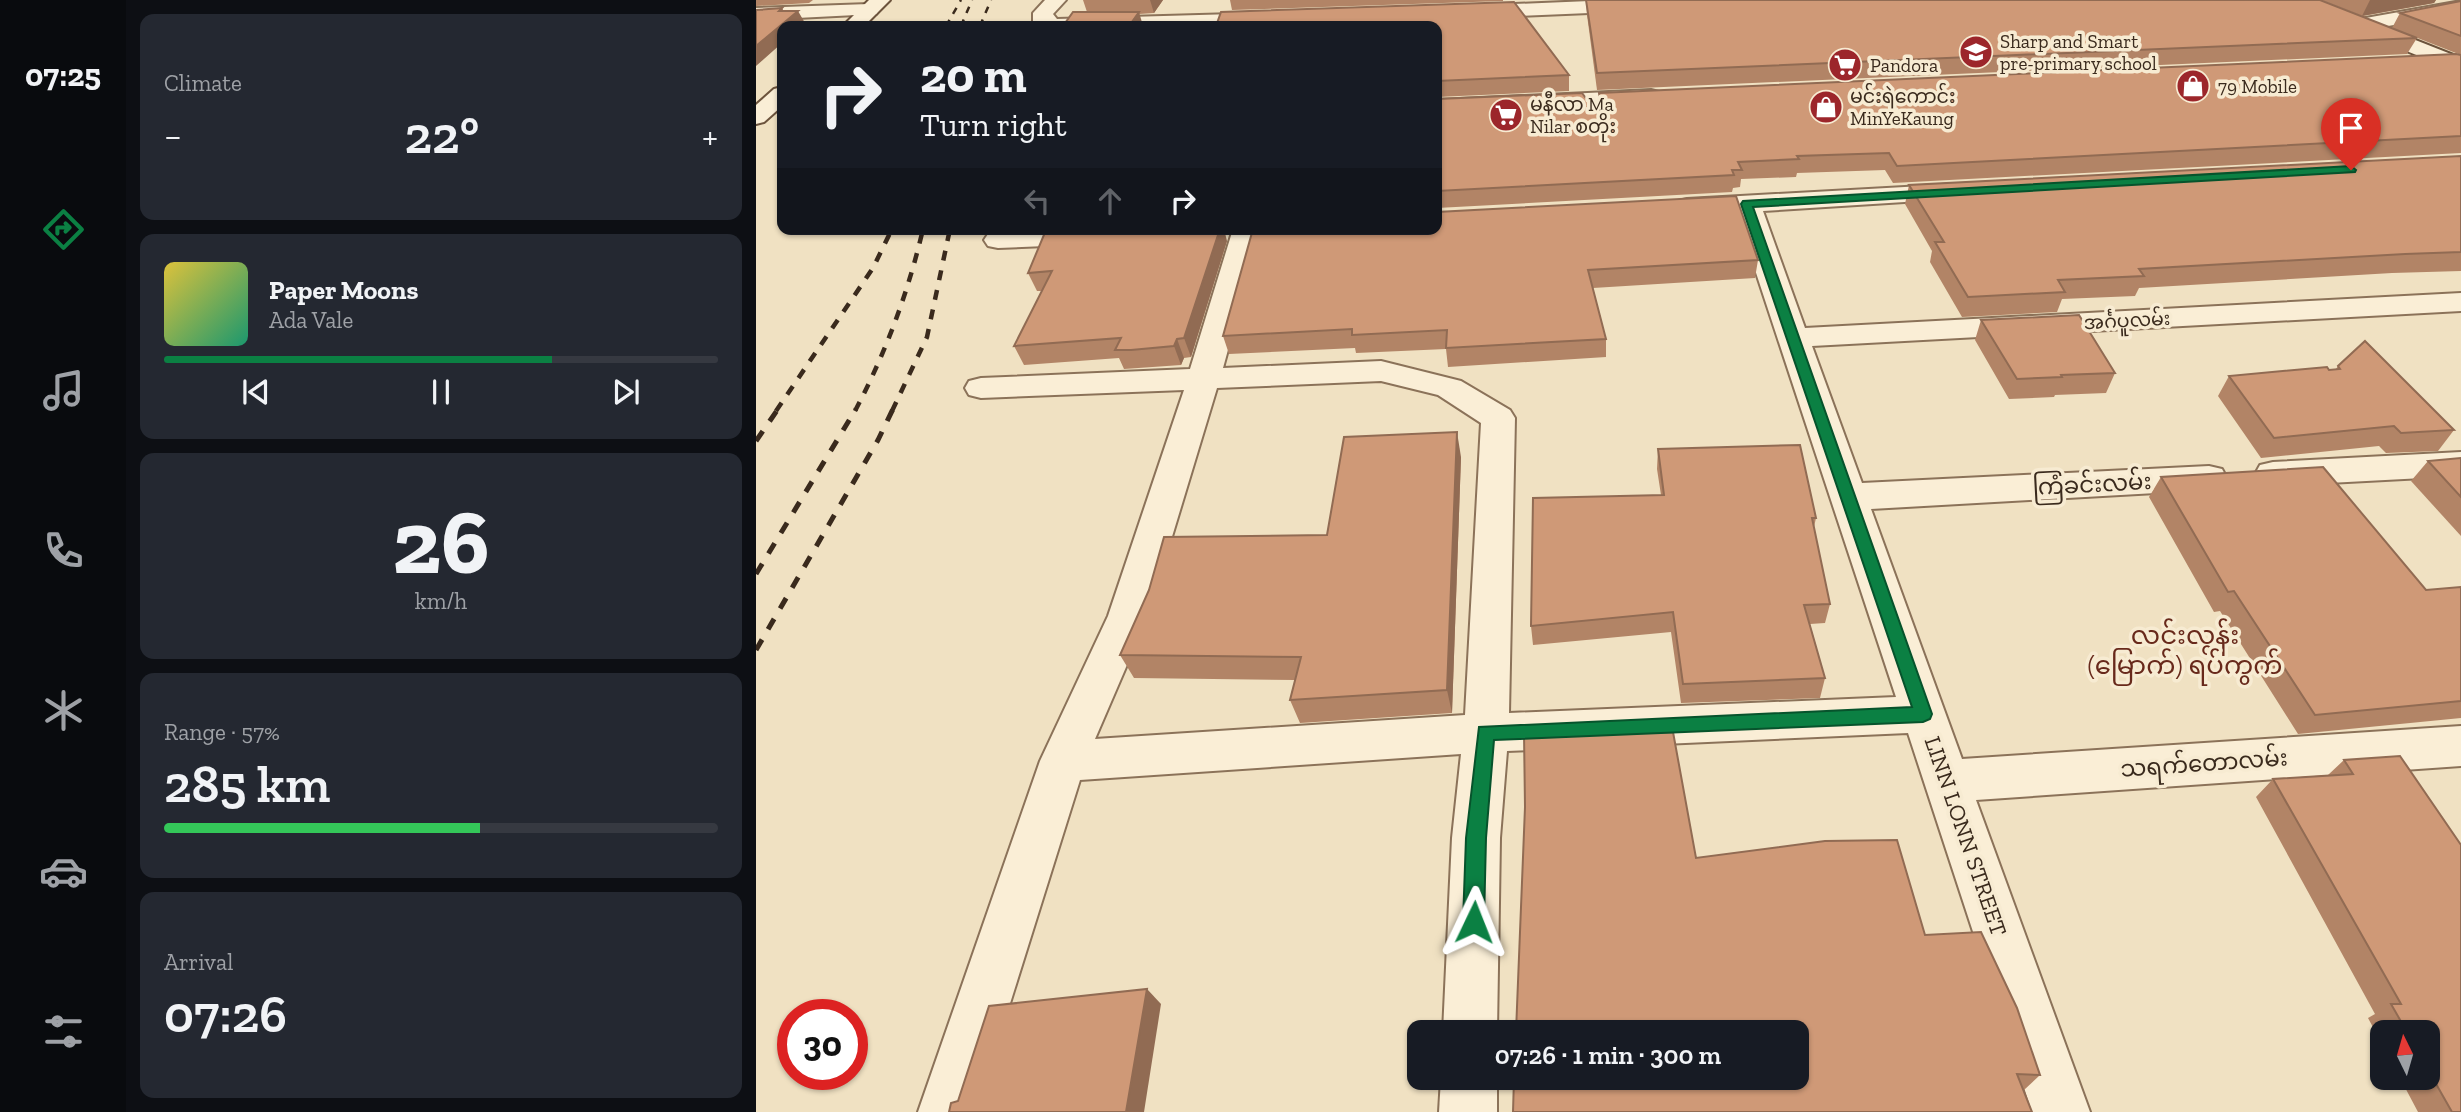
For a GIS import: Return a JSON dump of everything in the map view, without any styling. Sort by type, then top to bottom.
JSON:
[{"type":"street","points":[[1043,21],[1044,13],[1056,0]]},
{"type":"street","points":[[2297,0],[2455,64]]},
{"type":"street","points":[[756,14],[875,5]]},
{"type":"street","points":[[858,21],[875,5]]},
{"type":"street","points":[[1442,13],[1662,5]]},
{"type":"street","points":[[2360,25],[2461,7]]},
{"type":"street","points":[[1249,21],[1291,18]]},
{"type":"street","points":[[2398,64],[2455,64]]},
{"type":"street","points":[[1442,107],[1673,96]]},
{"type":"street","points":[[756,117],[777,98]]},
{"type":"street","points":[[1666,208],[1980,190]]},
{"type":"street","name":"LINN LONN STREET","points":[[1747,204],[2061,1112]]},
{"type":"street","points":[[998,240],[1033,235]]},
{"type":"street","points":[[947,1112],[1063,761],[1128,616],[1204,377],[1235,235]]},
{"type":"street","name":"အင်္ဂပူလမ်း","points":[[1793,338],[2461,302]]},
{"type":"street","points":[[981,388],[1381,371],[1449,388],[1498,418],[1486,733],[1476,838],[1470,1020]]},
{"type":"street","name":"ကြံခင်းလမ်း","points":[[1848,497],[2461,464]]},
{"type":"street","points":[[1063,761],[1486,733],[1923,714]]},
{"type":"street","name":"သရက်တောလမ်း","points":[[1947,781],[2461,746]]},
{"type":"street","points":[[1468,1112],[1469,1090]]},
{"type":"building","points":[[1586,0],[2320,0],[2417,38],[1597,73]]},
{"type":"building","points":[[2461,1],[2461,36],[2400,13]]},
{"type":"building","points":[[1514,2],[1569,75],[1442,81],[1442,21],[1218,21],[1221,12]]},
{"type":"building","points":[[782,8],[779,11],[798,11],[786,21],[777,21],[777,28],[756,46],[756,10]]},
{"type":"building","points":[[1073,12],[1139,12],[1133,21],[1067,21]]},
{"type":"building","points":[[2456,54],[2461,55],[2461,136],[1897,166],[1889,153],[1797,156],[1799,159],[1738,162],[1742,170],[1732,170],[1734,175],[1442,191],[1442,99],[1582,93],[1603,121],[1599,93]]},
{"type":"building","points":[[2461,156],[2461,252],[2139,269],[2144,276],[2058,280],[2065,292],[1968,297],[1935,242],[1944,242],[1909,185]]},
{"type":"building","points":[[1736,196],[1758,260],[1588,270],[1606,339],[1446,348],[1447,330],[1352,335],[1352,329],[1223,336],[1251,235],[1442,235],[1442,212]]},
{"type":"building","points":[[1044,235],[1218,235],[1184,338],[1177,339],[1174,346],[1115,350],[1121,338],[1014,346],[1052,271],[1028,273]]},
{"type":"building","points":[[2079,315],[2115,373],[2017,379],[1981,320]]},
{"type":"building","points":[[2365,341],[2454,430],[2401,433],[2394,426],[2274,438],[2229,376],[2327,367],[2329,370],[2340,369],[2338,366]]},
{"type":"building","points":[[1457,432],[1447,690],[1290,700],[1301,657],[1120,655],[1149,590],[1164,537],[1327,535],[1344,437]]},
{"type":"building","points":[[1800,445],[1816,518],[1812,518],[1830,604],[1804,605],[1825,678],[1683,684],[1673,612],[1531,626],[1533,498],[1664,495],[1658,449]]},
{"type":"building","points":[[2461,458],[2461,497],[2428,461]]},
{"type":"building","points":[[2323,467],[2426,590],[2461,587],[2461,701],[2315,715],[2234,591],[2228,592],[2161,477]]},
{"type":"building","points":[[1673,732],[1696,858],[1825,841],[1897,840],[1925,935],[1981,932],[2017,1008],[2040,1075],[2017,1074],[2032,1112],[1513,1112],[1514,1090],[1809,1090],[1809,1020],[1516,1020],[1525,807],[1524,733]]},
{"type":"building","points":[[2400,756],[2461,845],[2461,1112],[2452,1112],[2440,1090],[2440,1020],[2400,1020],[2391,1004],[2401,1004],[2273,779],[2353,774],[2344,760]]},
{"type":"building","points":[[1147,989],[1126,1112],[949,1112],[951,1103],[958,1101],[989,1006]]},
{"type":"railway","points":[[949,21],[961,0]]},
{"type":"railway","points":[[963,21],[972,0]]},
{"type":"railway","points":[[982,21],[991,0]]},
{"type":"railway","points":[[776,411],[873,268],[889,235]]},
{"type":"railway","points":[[856,409],[895,322],[921,235]]},
{"type":"railway","points":[[892,411],[927,337],[949,235]]},
{"type":"railway","points":[[756,441],[778,409]]},
{"type":"railway","points":[[756,574],[856,409]]},
{"type":"railway","points":[[756,650],[878,440],[893,409]]},
{"type":"place","name":"Sharp and Smart pre-primary school","points":[[1976,52]]},
{"type":"place","name":"Pandora","points":[[1845,65]]},
{"type":"place","name":"79 Mobile","points":[[2193,86]]},
{"type":"place","name":"မင်းရဲကောင်း MinYeKaung","points":[[1826,107]]},
{"type":"place","name":"မနီလာ Ma Nilar စတိုး","points":[[1506,115]]},
{"type":"district","name":"လင်းလွန်း (မြောက်) ရပ်ကွက်","points":[[2185,650]]},
{"type":"route","points":[[1474,922],[1476,838],[1486,733],[1923,714],[1747,204],[2351,170]]}]
